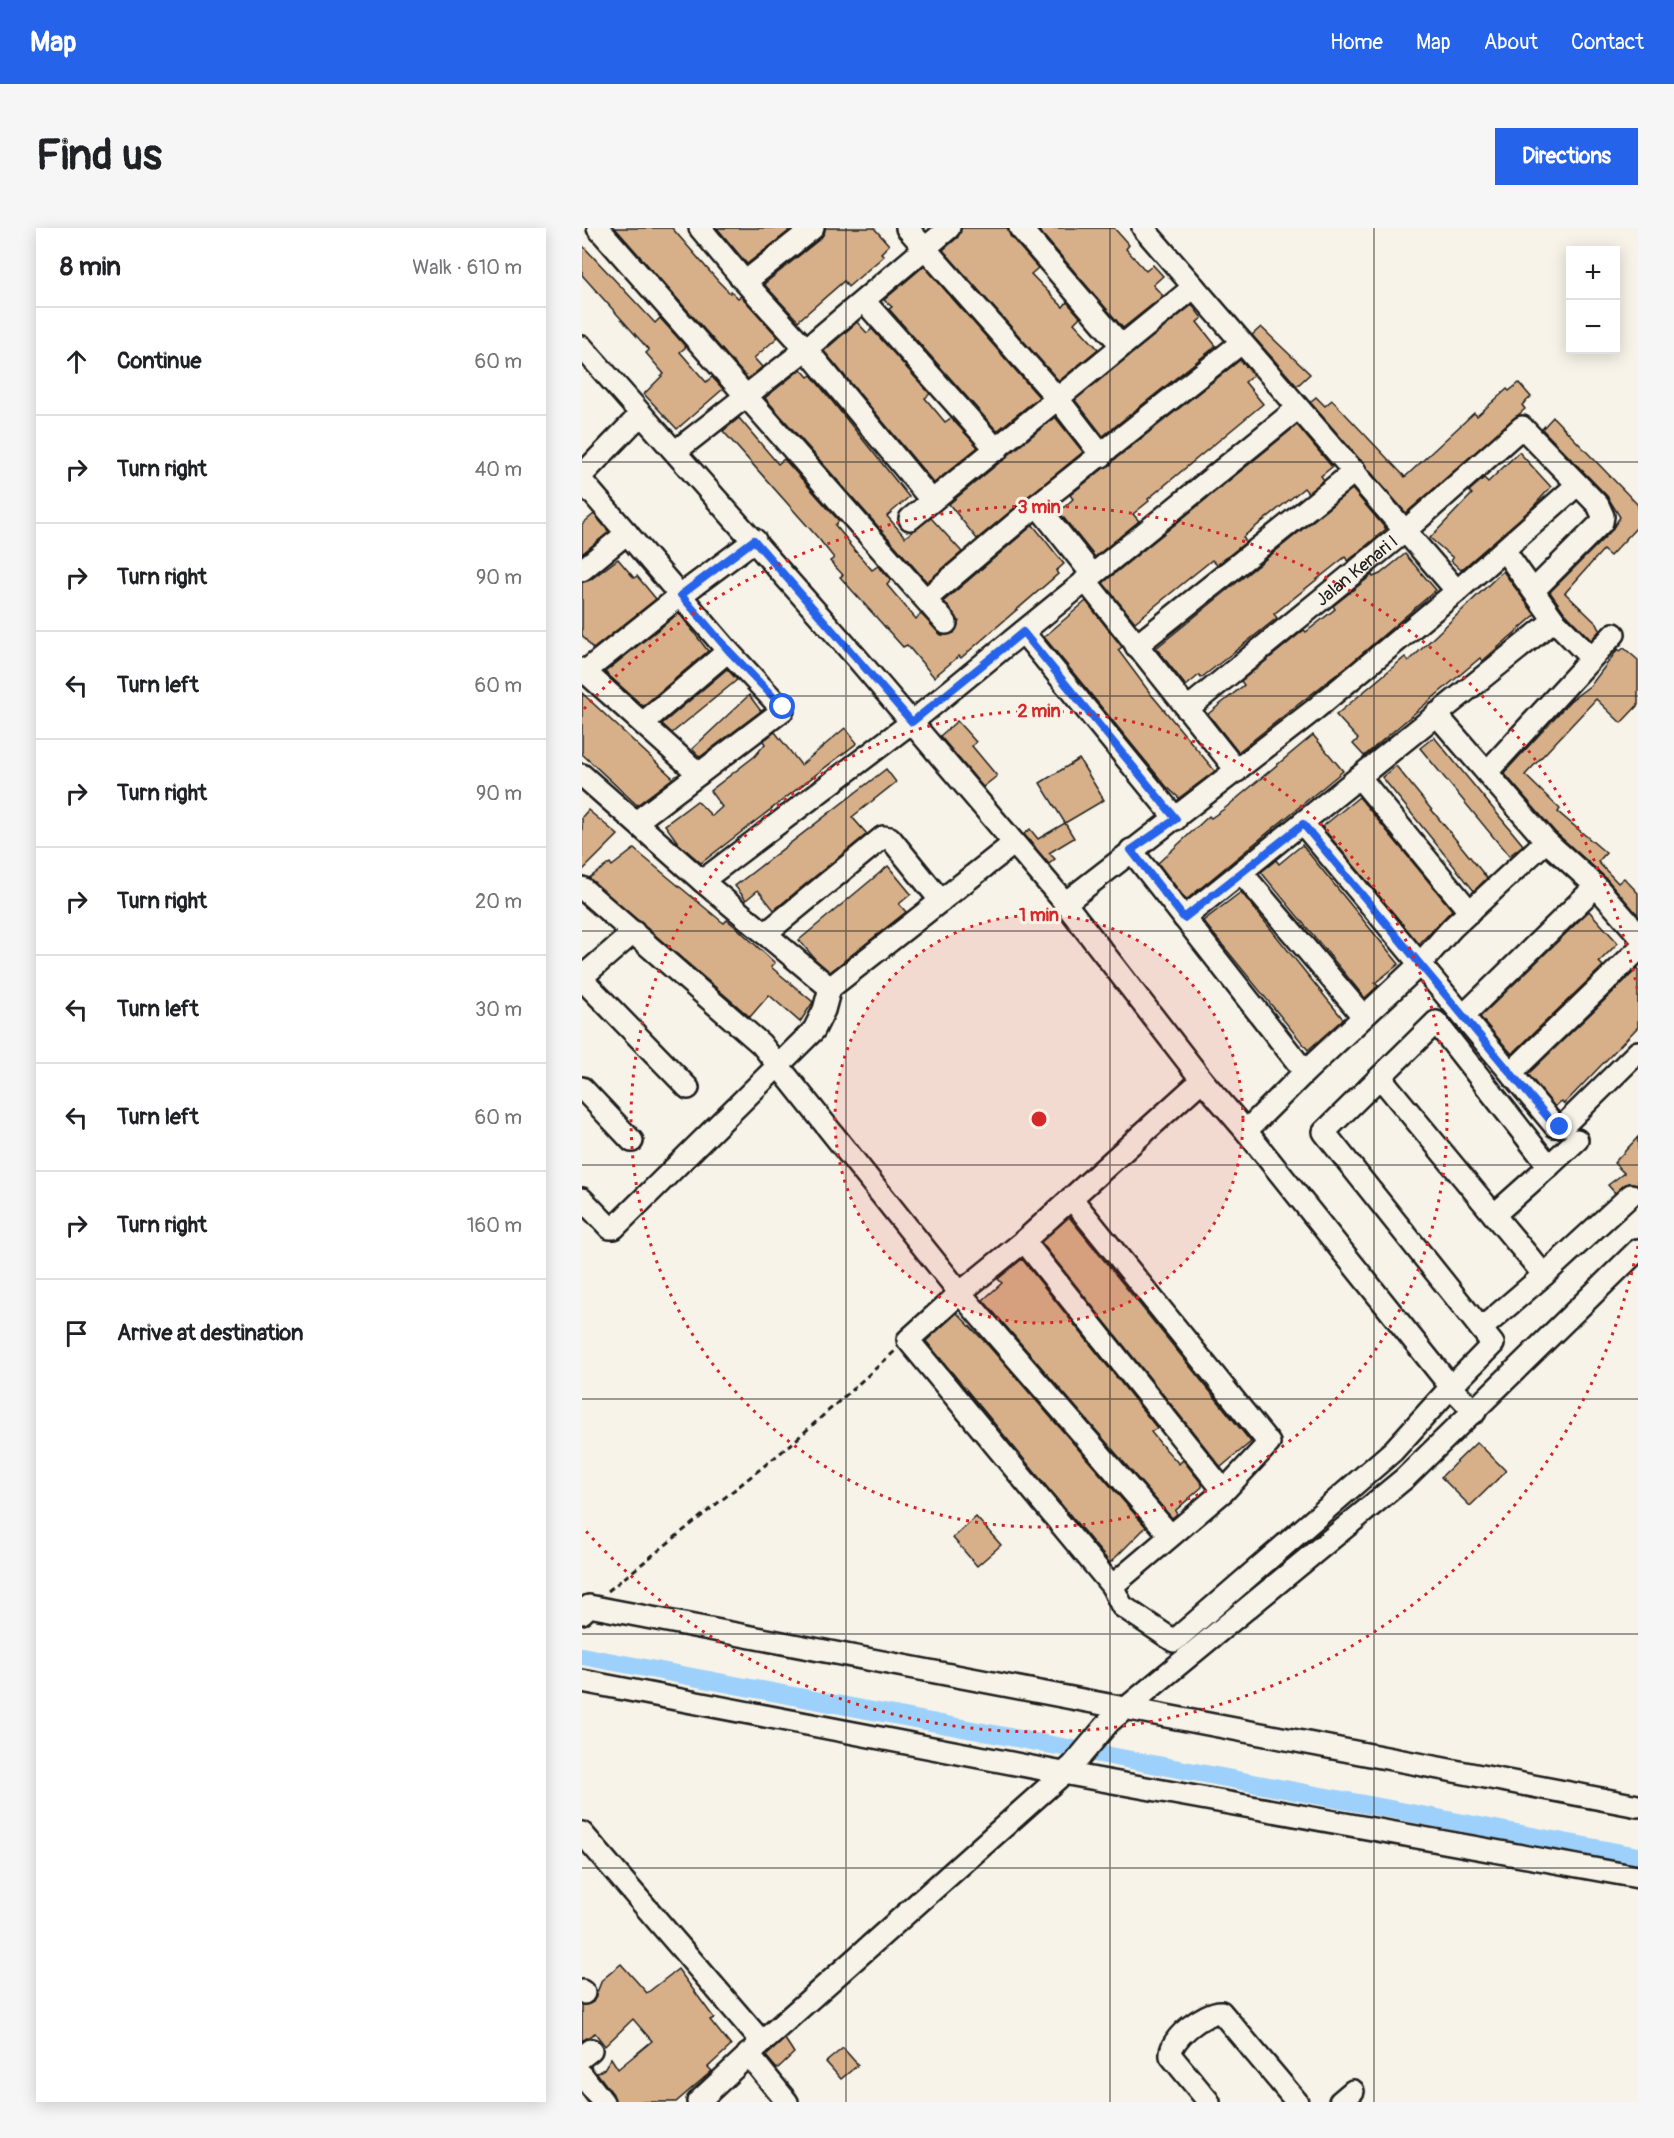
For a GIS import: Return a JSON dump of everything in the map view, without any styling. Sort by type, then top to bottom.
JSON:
[{"type":"street","points":[[598,228],[946,623]]},
{"type":"street","points":[[700,228],[744,282],[806,349],[932,501]]},
{"type":"street","points":[[744,282],[813,228]]},
{"type":"street","points":[[907,228],[1058,399],[1102,456]]},
{"type":"street","points":[[676,451],[864,302],[949,228]]},
{"type":"street","points":[[1020,228],[1121,345]]},
{"type":"street","points":[[1143,228],[1457,591]]},
{"type":"street","points":[[910,519],[1194,287]]},
{"type":"street","points":[[864,302],[997,450]]},
{"type":"street","points":[[926,599],[1037,505],[1102,456],[1241,343]]},
{"type":"street","points":[[582,346],[640,415],[676,451],[912,722],[1065,903],[1202,1080],[1246,1131],[1451,1387],[1475,1412]]},
{"type":"street","points":[[702,881],[912,722],[1298,408]]},
{"type":"street","points":[[582,475],[640,415]]},
{"type":"street","name":"Jalan Kenari I","points":[[1187,709],[1405,531],[1522,427],[1577,485]]},
{"type":"street","points":[[1136,646],[1355,471]]},
{"type":"street","points":[[582,481],[783,710],[636,822]]},
{"type":"street","points":[[1065,903],[1131,850],[1176,819],[1237,771],[1457,591],[1577,485],[1598,505],[1603,516],[1602,522],[1534,590]]},
{"type":"street","points":[[1037,505],[1136,646],[1237,771]]},
{"type":"street","points":[[582,570],[627,533]]},
{"type":"street","points":[[699,774],[583,671],[754,540]]},
{"type":"street","points":[[1504,550],[1554,620],[1591,657]]},
{"type":"street","points":[[1184,918],[1554,620]]},
{"type":"street","points":[[1023,632],[1176,819]]},
{"type":"street","points":[[1487,772],[1614,634]]},
{"type":"street","points":[[643,723],[729,651]]},
{"type":"street","points":[[1436,714],[1546,841],[1596,885],[1638,934]]},
{"type":"street","points":[[582,775],[702,881],[830,988]]},
{"type":"street","points":[[1360,778],[1470,912]]},
{"type":"street","points":[[1303,824],[1555,1126],[1560,1127],[1638,1052]]},
{"type":"street","points":[[765,934],[883,837],[890,838],[941,901]]},
{"type":"street","points":[[1246,1131],[1546,841]]},
{"type":"street","points":[[582,1199],[610,1228],[614,1228],[814,1030],[824,1010],[830,988],[1014,844]]},
{"type":"street","points":[[1131,850],[1305,1072]]},
{"type":"street","points":[[1241,872],[1363,1016]]},
{"type":"street","points":[[1463,1016],[1596,885]]},
{"type":"street","points":[[582,888],[732,1017],[779,1066],[960,1293],[1170,1535]]},
{"type":"street","points":[[634,932],[582,978],[688,1089]]},
{"type":"street","points":[[1511,1073],[1638,950]]},
{"type":"street","points":[[1149,1690],[1174,1641],[1393,1451],[1492,1344],[1324,1132],[1436,1022],[1549,1166]]},
{"type":"street","points":[[1380,1077],[1544,1275]]},
{"type":"street","points":[[1174,1641],[1122,1606],[1112,1587],[908,1340],[960,1293],[1024,1241],[1202,1080]]},
{"type":"street","points":[[582,1088],[632,1142]]},
{"type":"street","points":[[1494,1215],[1577,1140]]},
{"type":"street","points":[[1481,1329],[1631,1195]]},
{"type":"street","points":[[1071,1198],[1269,1443],[1224,1491],[1112,1587]]},
{"type":"street","points":[[1024,1241],[1224,1491]]},
{"type":"street","points":[[698,2102],[755,2048],[1068,1769],[1109,1722],[1354,1522],[1475,1412],[1638,1250]]},
{"type":"street","points":[[586,1610],[1126,1708],[1638,1806]]},
{"type":"street","points":[[582,1681],[1068,1769],[1638,1877]]},
{"type":"street","points":[[582,1833],[755,2048],[787,2102]]},
{"type":"street","points":[[1209,2102],[1171,2056],[1170,2049],[1174,2042],[1212,2012],[1221,2012],[1297,2102]]},
{"type":"street","points":[[582,2075],[603,2102]]},
{"type":"path","points":[[586,1610],[789,1446],[908,1340]]},
{"type":"building","points":[[615,228],[672,228],[718,281],[730,293],[731,291],[738,298],[741,296],[778,337],[754,358],[762,367],[748,379]]},
{"type":"building","points":[[717,228],[787,228],[789,231],[747,264]]},
{"type":"building","points":[[825,228],[874,228],[889,245],[881,253],[884,256],[848,287],[844,281],[798,321],[764,284],[821,238]]},
{"type":"building","points":[[961,228],[1008,228],[1010,236],[1038,268],[1031,274],[1063,307],[1067,302],[1080,317],[1074,323],[1098,349],[1059,381],[943,250],[958,237]]},
{"type":"building","points":[[1037,228],[1114,228],[1129,245],[1126,249],[1146,271],[1153,265],[1163,276],[1153,285],[1163,296],[1123,328]]},
{"type":"building","points":[[582,245],[655,323],[660,318],[686,347],[680,352],[706,382],[712,377],[723,389],[677,429],[644,394],[664,374],[646,353],[649,350],[582,275]]},
{"type":"building","points":[[924,266],[1039,397],[997,431],[889,309],[892,307],[884,300]]},
{"type":"building","points":[[1192,305],[1202,318],[1197,322],[1216,346],[1103,436],[1075,400]]},
{"type":"building","points":[[857,322],[867,333],[872,329],[930,394],[925,398],[945,422],[951,418],[978,447],[934,483],[824,351]]},
{"type":"building","points":[[1261,327],[1310,374],[1297,386],[1252,335]]},
{"type":"building","points":[[1240,360],[1254,375],[1245,382],[1263,404],[1148,499],[1149,501],[1133,514],[1139,521],[1095,557],[1059,512],[1073,499],[1070,495]]},
{"type":"building","points":[[801,369],[808,377],[811,375],[909,497],[887,516],[905,537],[931,518],[962,552],[927,582],[765,398]]},
{"type":"building","points":[[1519,383],[1531,397],[1522,405],[1525,409],[1406,513],[1310,402],[1316,397],[1325,406],[1332,400],[1405,477],[1474,413],[1477,416],[1507,389],[1509,391]]},
{"type":"building","points":[[1055,417],[1083,452],[977,539],[949,504]]},
{"type":"building","points":[[1553,417],[1638,505],[1638,526],[1610,556],[1603,550],[1565,593],[1597,624],[1600,630],[1591,640],[1564,612],[1550,592],[1611,531],[1620,517],[1607,496],[1542,429]]},
{"type":"building","points":[[739,418],[778,464],[784,459],[839,521],[835,525],[872,570],[878,566],[891,580],[887,585],[916,619],[921,614],[941,635],[954,633],[959,621],[944,601],[1033,525],[1064,564],[1056,571],[1058,574],[961,658],[959,656],[934,677],[907,645],[903,647],[840,577],[843,575],[830,561],[834,558],[819,539],[723,431]]},
{"type":"building","points":[[1297,425],[1332,467],[1321,476],[1324,480],[1308,493],[1304,488],[1243,537],[1246,542],[1217,565],[1212,560],[1135,622],[1103,583]]},
{"type":"building","points":[[1519,452],[1551,487],[1531,509],[1461,570],[1451,561],[1453,558],[1430,538],[1472,494],[1469,491],[1484,478],[1488,482]]},
{"type":"building","points":[[1352,489],[1386,529],[1348,561],[1345,557],[1274,614],[1277,618],[1201,678],[1199,675],[1186,686],[1156,648]]},
{"type":"building","points":[[594,514],[609,532],[582,554],[582,524]]},
{"type":"building","points":[[1405,554],[1436,590],[1351,663],[1238,752],[1208,714],[1244,685],[1241,681],[1304,630],[1306,632],[1335,609],[1333,606],[1372,575],[1373,577],[1380,574]]},
{"type":"building","points":[[618,559],[634,578],[637,576],[656,599],[593,649],[582,635],[582,582],[590,580]]},
{"type":"building","points":[[1503,571],[1535,615],[1483,661],[1480,658],[1364,756],[1353,744],[1358,739],[1336,715],[1405,657],[1409,661]]},
{"type":"building","points":[[1086,601],[1122,647],[1118,650],[1150,693],[1215,771],[1179,798],[1166,786],[1044,637]]},
{"type":"building","points":[[679,613],[708,651],[643,706],[605,672]]},
{"type":"building","points":[[1624,648],[1638,660],[1638,705],[1621,723],[1596,699],[1525,775],[1560,809],[1558,812],[1606,853],[1598,862],[1618,883],[1624,878],[1638,893],[1638,915],[1605,877],[1555,832],[1504,773],[1570,701],[1591,685],[1618,649],[1620,651]]},
{"type":"building","points":[[727,669],[737,680],[672,733],[662,724]]},
{"type":"building","points":[[582,693],[673,778],[637,805],[582,754]]},
{"type":"building","points":[[749,695],[761,711],[700,757],[692,749]]},
{"type":"building","points":[[957,721],[976,742],[972,746],[997,776],[983,787],[940,736]]},
{"type":"building","points":[[845,728],[857,743],[701,863],[679,844],[665,825],[697,801],[712,816],[722,807],[710,791],[755,756],[765,744],[763,741],[775,732],[801,765]]},
{"type":"building","points":[[1313,735],[1343,771],[1186,900],[1158,863],[1209,816],[1211,818],[1224,809]]},
{"type":"building","points":[[1434,737],[1523,845],[1509,856],[1420,748]]},
{"type":"building","points":[[1079,759],[1104,800],[1065,823],[1040,783]]},
{"type":"building","points":[[1396,766],[1487,878],[1474,891],[1382,777]]},
{"type":"building","points":[[886,769],[896,782],[852,817],[867,834],[774,910],[758,890],[746,900],[735,886]]},
{"type":"building","points":[[1359,797],[1452,910],[1419,944],[1322,827]]},
{"type":"building","points":[[588,810],[618,835],[582,871],[582,817]]},
{"type":"building","points":[[1065,823],[1074,838],[1049,853],[1055,859],[1049,864],[1024,834],[1030,829],[1038,839]]},
{"type":"building","points":[[1302,845],[1399,964],[1375,983],[1378,986],[1365,998],[1261,872],[1276,860],[1279,864]]},
{"type":"building","points":[[634,849],[721,921],[724,923],[727,920],[737,928],[775,963],[771,967],[813,1002],[800,1022],[769,995],[750,1017],[589,878],[610,863],[612,866]]},
{"type":"building","points":[[888,866],[911,894],[899,904],[906,912],[830,972],[799,940]]},
{"type":"building","points":[[1241,892],[1343,1019],[1308,1050],[1203,921]]},
{"type":"building","points":[[1589,911],[1618,943],[1599,962],[1603,966],[1512,1054],[1480,1017]]},
{"type":"building","points":[[1638,968],[1638,1027],[1564,1104],[1561,1101],[1555,1107],[1528,1074]]},
{"type":"building","points":[[1638,1137],[1638,1185],[1628,1183],[1615,1193],[1608,1185],[1624,1173],[1614,1163]]},
{"type":"building","points":[[1069,1217],[1251,1442],[1221,1467],[1041,1242]]},
{"type":"building","points":[[1022,1259],[1157,1428],[1151,1432],[1179,1464],[1183,1460],[1202,1484],[1202,1487],[1175,1511],[1177,1514],[1172,1518],[983,1300],[1002,1283],[998,1279]]},
{"type":"building","points":[[957,1313],[986,1343],[1146,1527],[1110,1563],[926,1341]]},
{"type":"building","points":[[1477,1442],[1506,1471],[1470,1506],[1441,1477]]},
{"type":"building","points":[[976,1517],[1001,1545],[977,1566],[953,1538]]},
{"type":"building","points":[[621,1964],[647,1993],[678,1969],[714,2018],[710,2020],[731,2046],[708,2067],[712,2071],[676,2102],[615,2102],[613,2094],[597,2073],[604,2069],[611,2058],[618,2069],[652,2041],[633,2019],[605,2046],[595,2033],[582,2041],[582,2005],[593,2002],[602,1980]]},
{"type":"building","points":[[785,2039],[794,2053],[777,2069],[766,2056]]},
{"type":"building","points":[[843,2048],[858,2065],[841,2079],[826,2062]]},
{"type":"waterway","points":[[582,1656],[1638,1856]]},
{"type":"route","points":[[783,707],[729,651],[681,595],[754,540],[912,722],[1023,632],[1176,819],[1131,850],[1184,918],[1303,824],[1555,1126],[1560,1127]]}]
